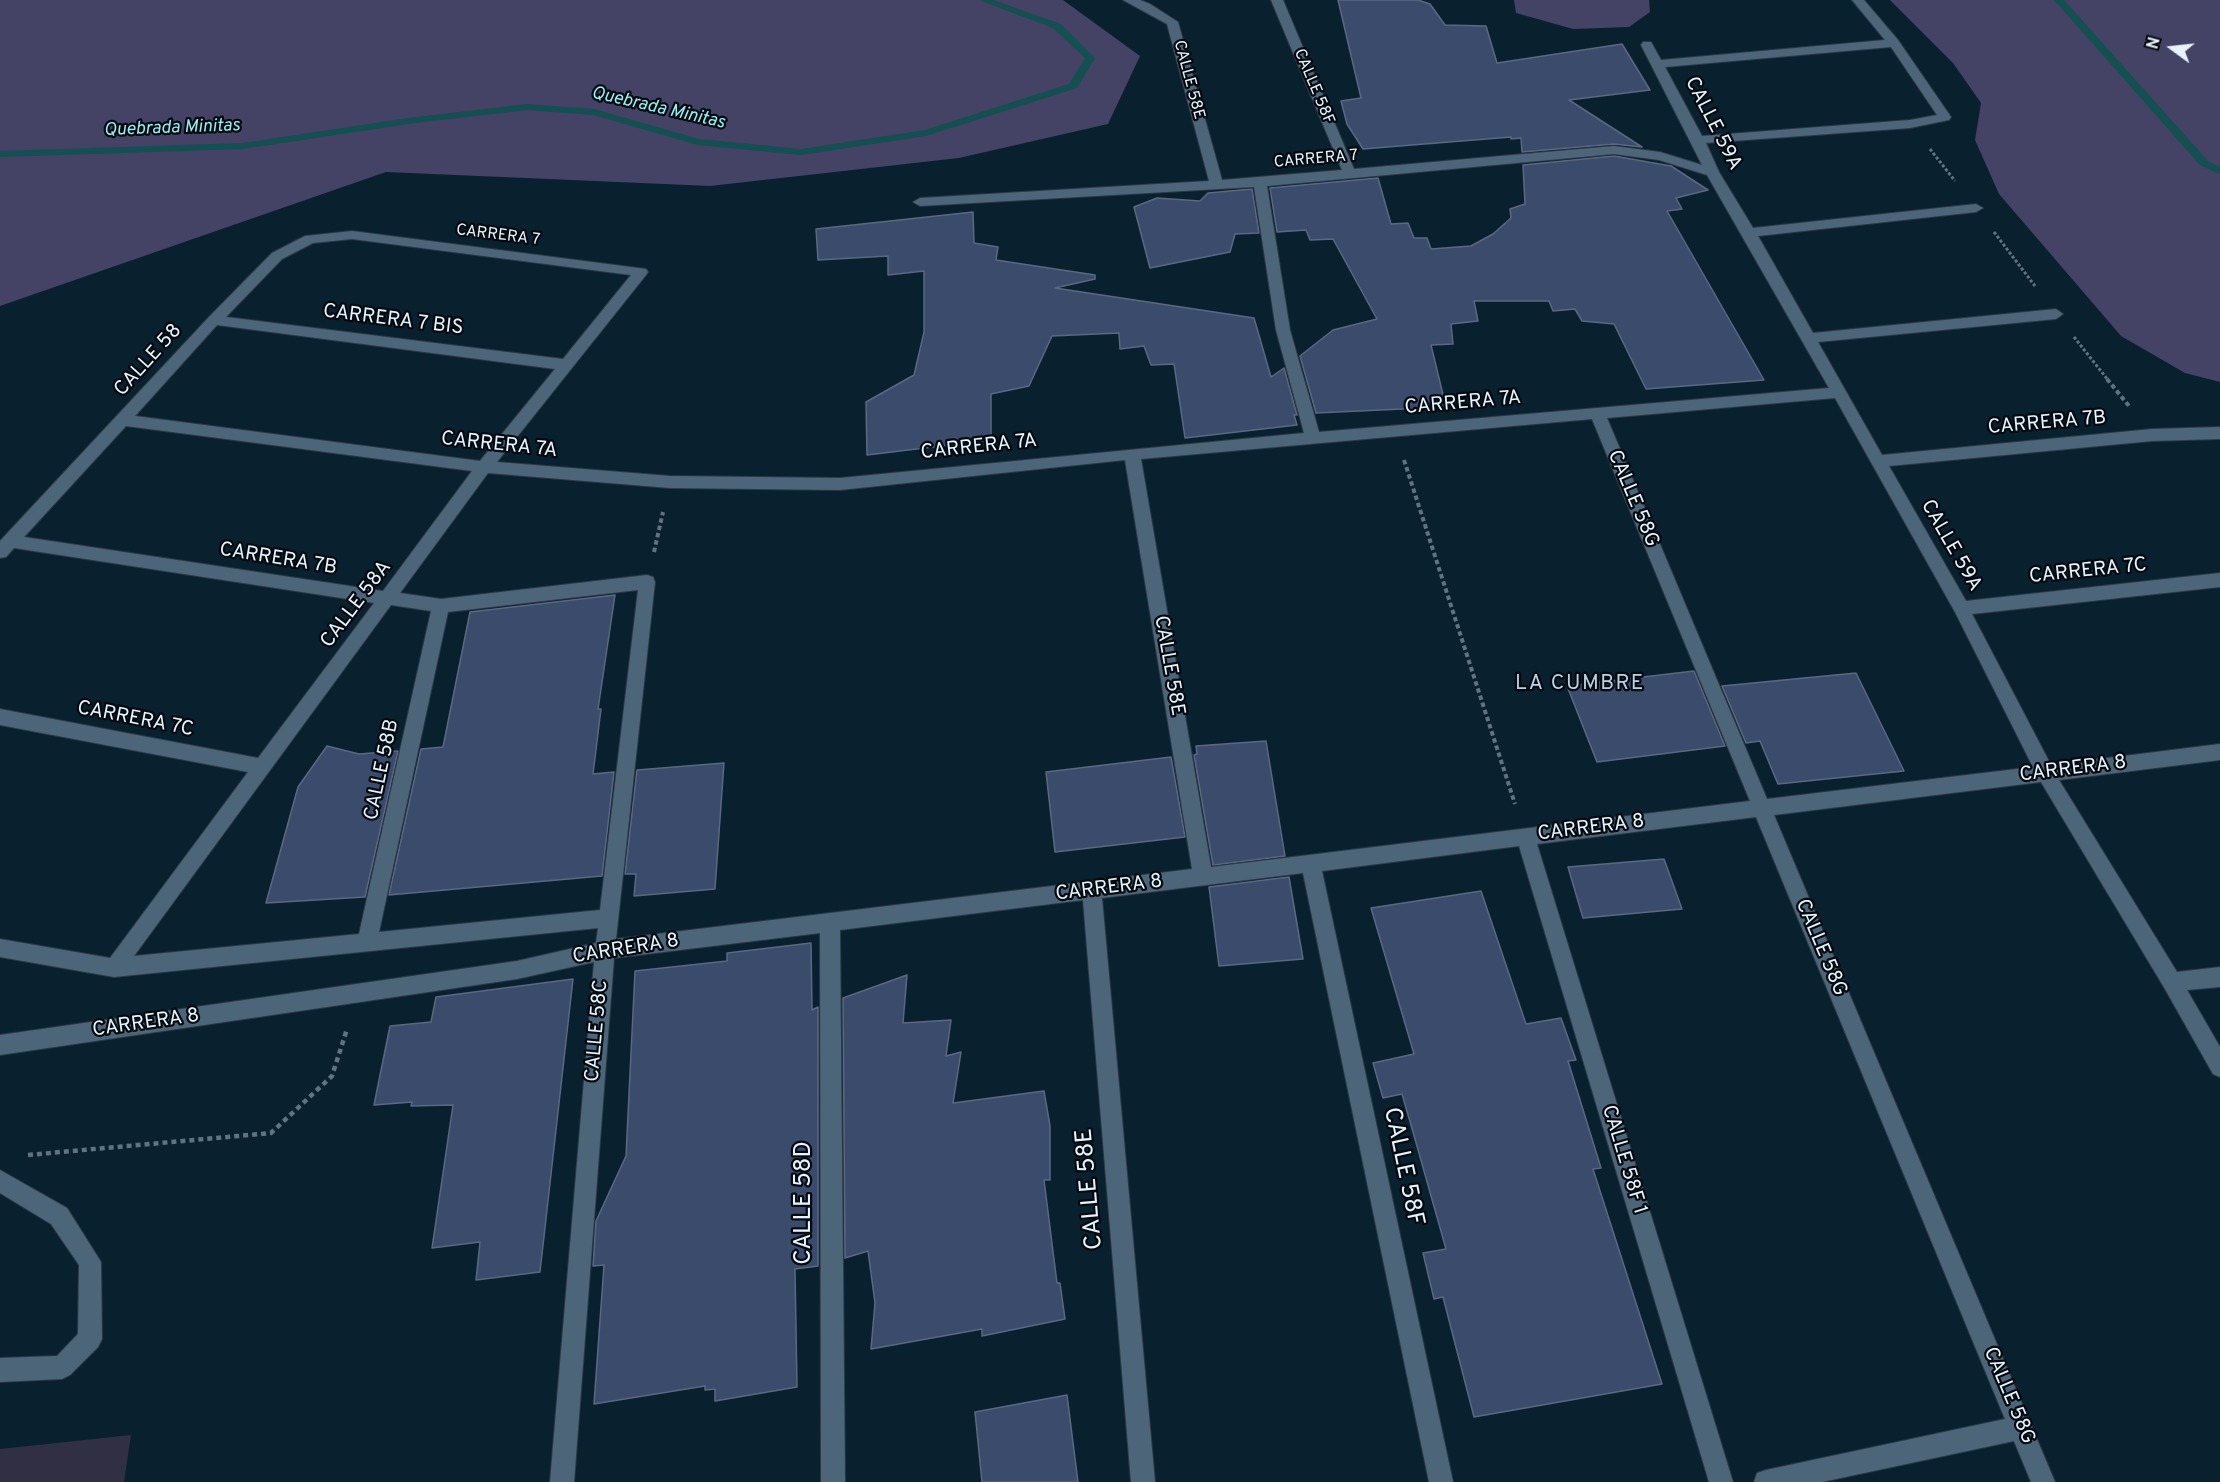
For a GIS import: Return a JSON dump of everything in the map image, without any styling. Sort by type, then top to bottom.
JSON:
[{"type":"street","name":"CALLE 58E","points":[[1129,0],[1146,6],[1172,22],[1217,185]]},
{"type":"street","name":"CALLE 58F","points":[[1276,0],[1350,175]]},
{"type":"street","points":[[1698,140],[1910,124],[1945,117],[1894,43],[1858,0]]},
{"type":"street","points":[[1658,64],[1894,43]]},
{"type":"street","name":"CALLE 59A","points":[[1647,45],[1698,140],[1712,172],[1749,233],[1961,608],[2046,774],[2220,1066]]},
{"type":"street","name":"CARRERA 7","points":[[920,202],[1260,182],[1614,150],[1660,156],[1712,172]]},
{"type":"street","points":[[1260,182],[1283,330],[1313,438]]},
{"type":"street","points":[[1749,233],[1976,208]]},
{"type":"street","name":"CARRERA 7","points":[[352,235],[641,272]]},
{"type":"street","name":"CALLE 58","points":[[5,546],[124,420],[214,320],[277,256],[310,239],[352,235]]},
{"type":"street","name":"CALLE 58A","points":[[114,968],[484,468],[641,272]]},
{"type":"street","points":[[1808,338],[2056,314]]},
{"type":"street","name":"CARRERA 7 BIS","points":[[214,320],[567,365]]},
{"type":"street","name":"CARRERA 7A","points":[[124,420],[484,468],[670,482],[840,484],[1132,454],[1839,392]]},
{"type":"street","name":"CALLE 58G","points":[[1597,413],[2043,1482]]},
{"type":"street","name":"CARRERA 7B","points":[[1878,461],[2152,435],[2220,433]]},
{"type":"street","name":"CALLE 58E","points":[[1132,454],[1203,877]]},
{"type":"street","name":"CARRERA 7B","points":[[5,546],[441,606],[647,582]]},
{"type":"street","name":"CARRERA 7C","points":[[1961,608],[2220,580]]},
{"type":"street","name":"CALLE 58C","points":[[562,1482],[605,950],[647,582]]},
{"type":"street","name":"CALLE 58B","points":[[367,944],[441,606]]},
{"type":"street","name":"CARRERA 7C","points":[[0,717],[262,767]]},
{"type":"street","name":"CARRERA 8","points":[[0,1045],[517,970],[605,950],[2220,752]]},
{"type":"street","name":"CALLE 58F 1","points":[[1526,837],[1721,1482]]},
{"type":"street","name":"CALLE 58F","points":[[1311,864],[1441,1482]]},
{"type":"street","name":"CALLE 58E","points":[[1092,891],[1143,1482]]},
{"type":"street","name":"CARRERA 8","points":[[0,948],[114,968],[609,918]]},
{"type":"street","name":"CALLE 58D","points":[[830,923],[833,1482]]},
{"type":"street","points":[[2172,982],[2220,977]]},
{"type":"street","points":[[0,1370],[62,1366],[90,1339],[90,1262],[59,1216],[1,1181]]},
{"type":"street","points":[[1766,1482],[2021,1427]]},
{"type":"path","points":[[1910,124],[2152,435]]},
{"type":"path","points":[[1395,431],[1526,837]]},
{"type":"path","points":[[647,582],[670,482]]},
{"type":"path","points":[[1,1181],[20,1156],[271,1132],[332,1076],[358,994]]},
{"type":"shaded area","points":[[0,0],[1063,0],[1140,56],[1108,124],[959,158],[710,186],[386,172],[0,306]]},
{"type":"shaded area","points":[[1514,0],[1649,0],[1650,12],[1629,27],[1573,29],[1516,13]]},
{"type":"shaded area","points":[[1890,0],[2220,0],[2220,382],[2185,373],[2121,336],[1999,194],[1975,140],[1981,103],[1953,63]]},
{"type":"shaded area","points":[[131,1435],[124,1482],[0,1482],[0,1449]]},
{"type":"building","points":[[1338,0],[1418,0],[1430,4],[1445,25],[1486,26],[1497,63],[1622,44],[1650,90],[1569,100],[1642,147],[1614,144],[1522,152],[1521,138],[1511,139],[1511,137],[1363,149],[1347,124],[1341,101],[1361,98]]},
{"type":"building","points":[[1614,156],[1671,166],[1708,190],[1676,198],[1682,209],[1667,211],[1764,380],[1646,389],[1614,324],[1582,321],[1575,309],[1553,311],[1549,301],[1474,301],[1478,321],[1451,324],[1453,344],[1431,345],[1446,407],[1316,413],[1300,356],[1333,330],[1377,319],[1333,239],[1310,240],[1306,230],[1277,232],[1270,188],[1378,178],[1391,224],[1408,223],[1414,238],[1427,238],[1431,249],[1471,246],[1493,234],[1511,218],[1510,209],[1525,204],[1523,165]]},
{"type":"building","points":[[1252,189],[1259,233],[1235,234],[1230,252],[1150,268],[1134,207],[1157,198],[1200,201],[1208,193]]},
{"type":"building","points":[[973,212],[974,243],[998,247],[996,260],[1095,275],[1095,279],[1055,288],[1254,318],[1271,377],[1284,368],[1297,415],[1294,415],[1297,425],[1185,438],[1174,364],[1151,365],[1144,346],[1120,349],[1119,333],[1052,336],[1029,386],[991,394],[991,440],[867,455],[866,402],[914,375],[924,332],[924,271],[888,275],[888,256],[818,260],[816,229]]},
{"type":"building","points":[[615,595],[598,709],[601,709],[593,774],[614,772],[602,876],[389,895],[421,749],[443,747],[470,612]]},
{"type":"building","points":[[1694,671],[1725,746],[1597,762],[1567,686]]},
{"type":"building","points":[[1856,673],[1904,771],[1778,784],[1760,741],[1746,743],[1722,686]]},
{"type":"building","points":[[1266,741],[1285,856],[1213,865],[1194,755],[1197,754],[1196,746]]},
{"type":"building","points":[[327,746],[359,754],[398,751],[365,897],[266,903],[298,787]]},
{"type":"building","points":[[1171,757],[1185,837],[1055,852],[1046,772]]},
{"type":"building","points":[[724,763],[715,889],[634,896],[636,874],[625,874],[637,770]]},
{"type":"building","points":[[1664,859],[1682,909],[1583,918],[1568,867]]},
{"type":"building","points":[[1289,877],[1303,959],[1219,966],[1209,887]]},
{"type":"building","points":[[1481,891],[1526,1024],[1561,1018],[1576,1060],[1568,1061],[1601,1168],[1593,1169],[1662,1384],[1474,1417],[1443,1297],[1434,1299],[1423,1253],[1446,1249],[1413,1132],[1402,1094],[1383,1098],[1373,1063],[1414,1054],[1371,908]]},
{"type":"building","points":[[811,943],[812,1010],[818,1007],[818,1266],[795,1269],[797,1387],[715,1401],[715,1389],[705,1390],[705,1386],[594,1404],[604,1265],[593,1266],[596,1221],[626,1156],[635,971],[727,961],[727,953]]},
{"type":"building","points":[[907,975],[903,1023],[951,1020],[946,1056],[961,1052],[953,1103],[1044,1091],[1050,1126],[1050,1180],[1044,1180],[1057,1283],[1060,1283],[1065,1319],[982,1336],[982,1329],[871,1349],[875,1303],[868,1251],[845,1258],[843,998]]},
{"type":"building","points":[[573,979],[540,1272],[476,1280],[480,1242],[432,1248],[453,1105],[411,1106],[412,1102],[374,1105],[390,1026],[431,1022],[436,997]]},
{"type":"building","points":[[1067,1395],[1078,1482],[982,1482],[975,1412]]},
{"type":"waterway","name":"Quebrada Minitas","points":[[0,154],[243,146],[408,121],[527,107],[594,112],[698,142],[801,152],[926,133],[1073,86],[1090,58],[1057,26],[984,0]]},
{"type":"waterway","name":"Quebrada Minitas","points":[[2059,0],[2204,163],[2220,171]]},
{"type":"district","name":"LA CUMBRE","points":[[1580,685]]}]
